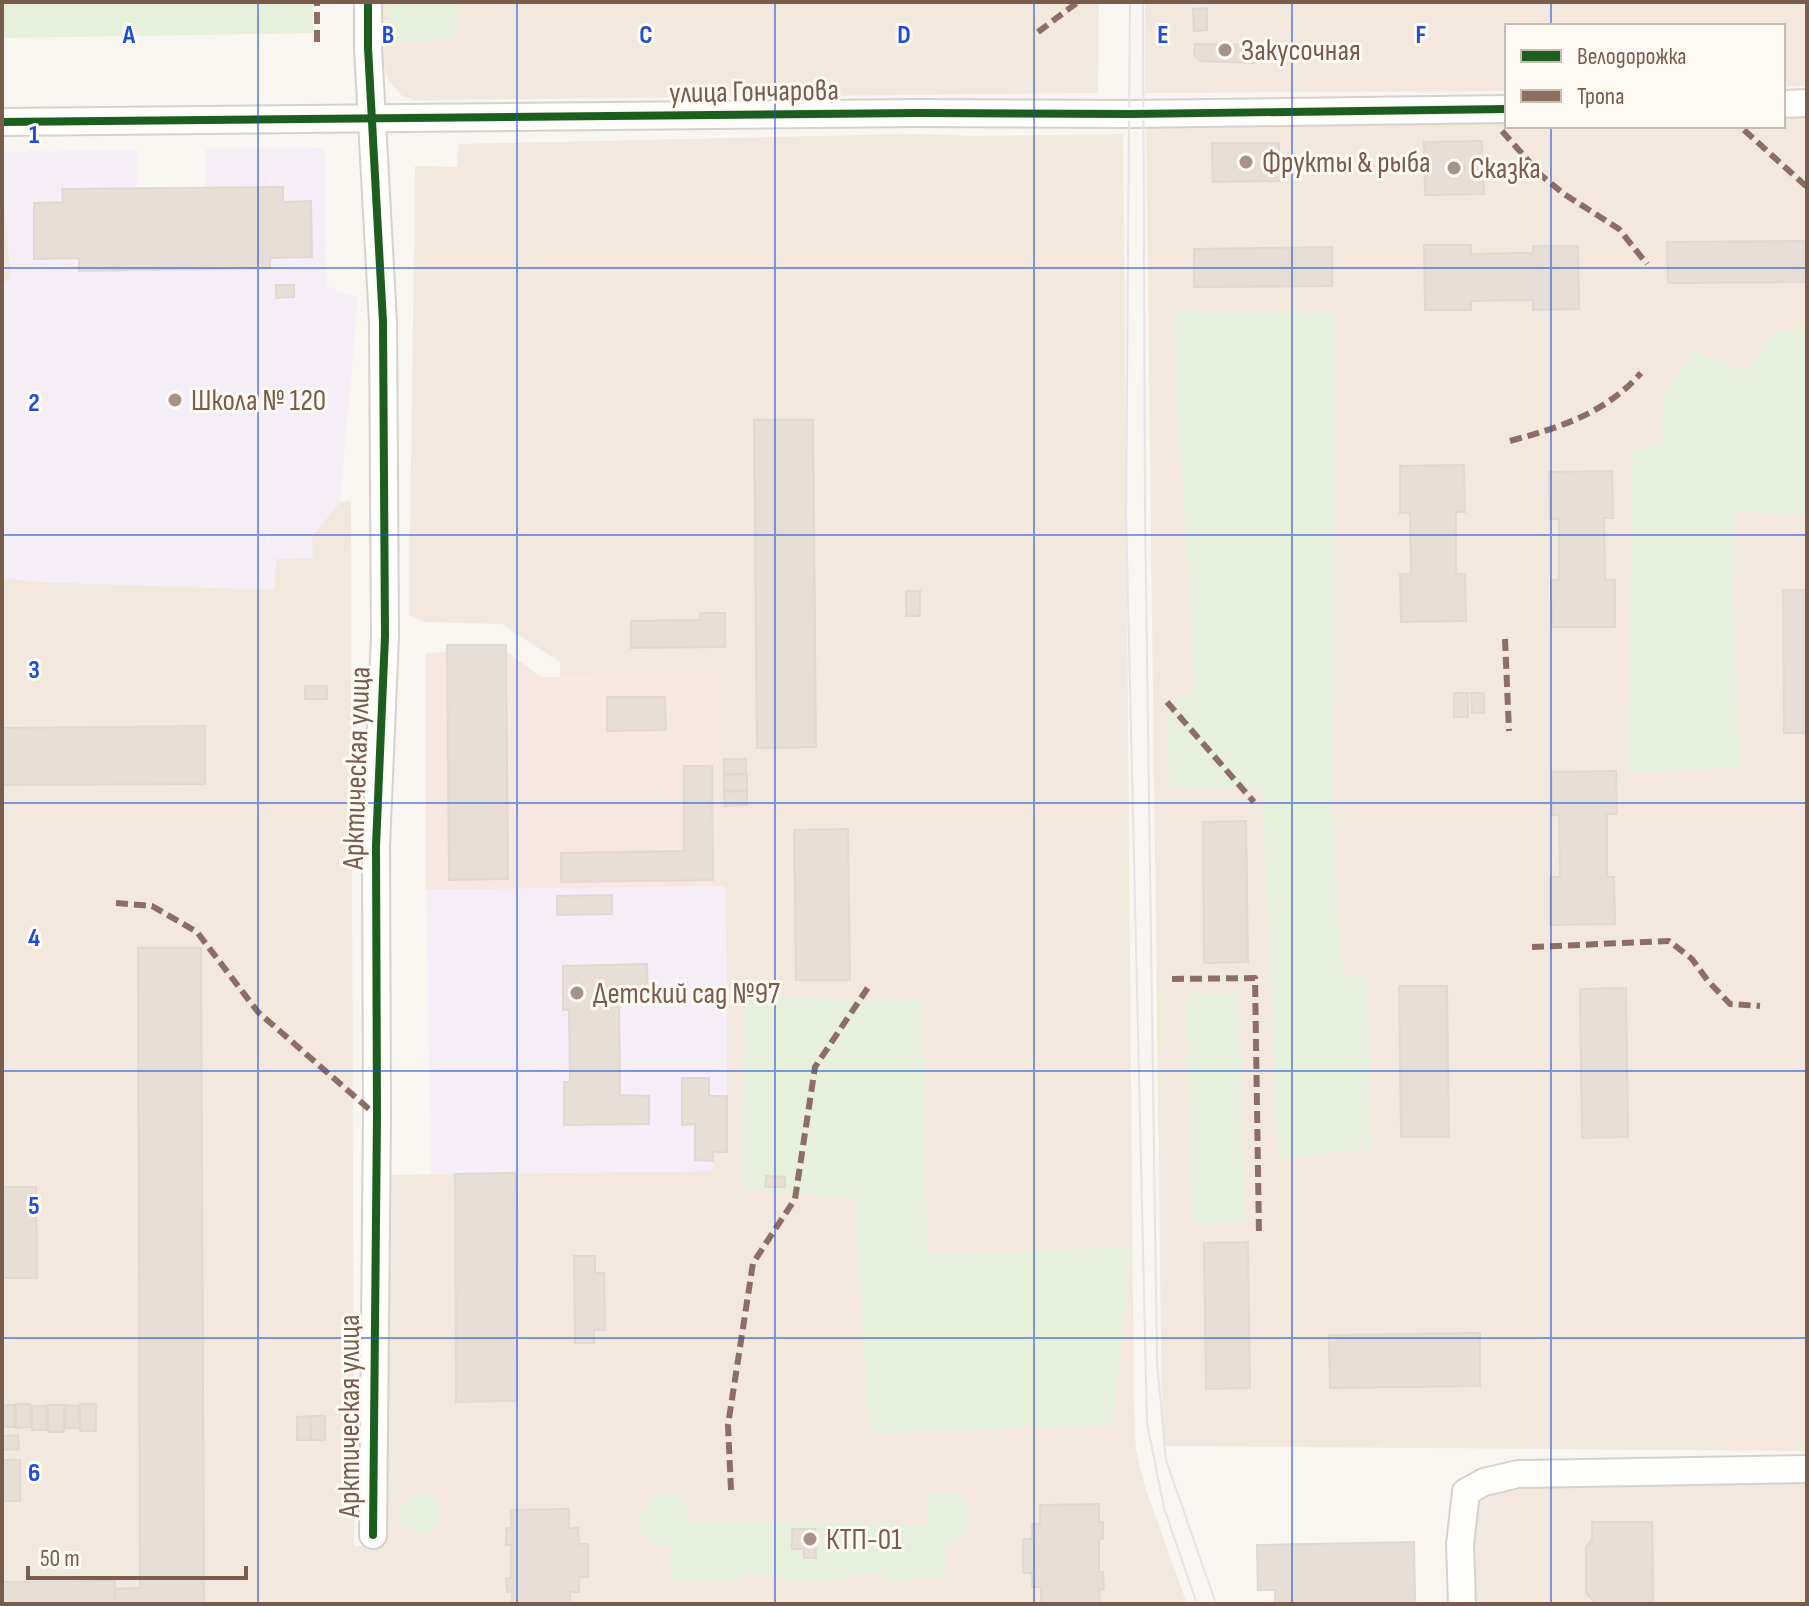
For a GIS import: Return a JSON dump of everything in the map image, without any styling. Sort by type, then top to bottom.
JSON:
[{"type":"street","name":"Арктическая улица","points":[[368,2],[383,322],[385,636],[376,846],[373,1535]]},
{"type":"street","points":[[1785,104],[1807,103]]},
{"type":"street","name":"улица Гончарова","points":[[2,122],[1505,109]]},
{"type":"street","points":[[1462,1604],[1460,1545],[1466,1492],[1484,1482],[1518,1474],[1807,1469]]},
{"type":"shaded area","points":[[379,2],[1099,2],[1098,93],[416,100],[402,96],[389,80],[383,64]]},
{"type":"shaded area","points":[[1145,2],[1807,2],[1807,86],[1785,87],[1785,24],[1505,24],[1505,91],[1145,93]]},
{"type":"shaded area","points":[[1785,108],[1807,109],[1807,1451],[1164,1446],[1146,120],[1505,109],[1505,128],[1785,128]]},
{"type":"shaded area","points":[[906,134],[1123,134],[1134,1425],[1144,1484],[1187,1604],[2,1604],[2,578],[40,582],[274,589],[276,559],[312,536],[340,502],[351,501],[354,1546],[385,1546],[387,1175],[712,1171],[713,1152],[727,1152],[726,887],[720,886],[718,680],[560,677],[560,662],[502,624],[426,622],[409,615],[415,166],[457,167],[459,144]]},
{"type":"shaded area","name":"Школа № 120","points":[[325,148],[326,286],[358,298],[340,502],[312,536],[313,558],[276,559],[274,590],[2,578],[2,286],[11,277],[2,152],[138,150],[137,189],[205,188],[206,149]]},
{"type":"shaded area","points":[[2,180],[11,277],[2,286]]},
{"type":"shaded area","points":[[447,645],[506,645],[506,651],[541,677],[718,679],[720,886],[426,890],[426,653],[447,652]]},
{"type":"shaded area","name":"Детский сад №97","points":[[726,886],[727,1152],[714,1153],[713,1171],[431,1174],[426,890]]},
{"type":"shaded area","points":[[1807,1478],[1807,1604],[1467,1604],[1476,1496],[1489,1487]]},
{"type":"green space","points":[[2,2],[313,2],[313,33],[2,38]]},
{"type":"green space","points":[[388,2],[458,2],[458,39],[394,43]]},
{"type":"green space","points":[[1172,310],[1336,313],[1332,809],[1343,975],[1368,979],[1372,1148],[1278,1159],[1262,789],[1169,788],[1167,702],[1195,690]]},
{"type":"green space","points":[[1807,327],[1807,517],[1735,511],[1732,591],[1742,767],[1628,773],[1632,454],[1660,443],[1665,394],[1693,350],[1745,372],[1774,332]]},
{"type":"green space","points":[[1186,993],[1239,994],[1246,1224],[1191,1225]]},
{"type":"green space","points":[[745,997],[923,1000],[927,1254],[1132,1247],[1113,1425],[869,1434],[855,1199],[740,1188]]},
{"type":"green space","points":[[951,1491],[961,1496],[970,1519],[963,1534],[945,1543],[946,1579],[884,1581],[884,1573],[849,1573],[848,1580],[779,1581],[778,1575],[741,1575],[740,1581],[671,1582],[670,1547],[649,1544],[639,1518],[645,1504],[669,1492],[685,1503],[689,1522],[927,1523],[927,1495]]},
{"type":"green space","points":[[420,1493],[434,1499],[440,1513],[434,1527],[420,1533],[406,1527],[400,1513],[406,1499]]},
{"type":"building","points":[[1207,8],[1207,30],[1194,31],[1193,9]]},
{"type":"building","name":"Закусочная","points":[[1195,44],[1256,45],[1255,63],[1199,61],[1194,54]]},
{"type":"building","name":"Сказка","points":[[1482,141],[1484,194],[1425,195],[1424,142]]},
{"type":"building","name":"Фрукты & рыба","points":[[1212,143],[1279,143],[1279,181],[1213,182]]},
{"type":"building","points":[[283,187],[283,202],[311,201],[312,257],[270,258],[270,268],[79,271],[79,258],[34,259],[34,203],[63,202],[62,189]]},
{"type":"building","points":[[1807,241],[1807,282],[1668,283],[1667,242]]},
{"type":"building","points":[[1424,245],[1471,245],[1471,254],[1533,253],[1533,246],[1578,246],[1579,309],[1533,310],[1533,300],[1471,301],[1471,310],[1425,310]]},
{"type":"building","points":[[1332,247],[1332,286],[1194,287],[1194,249]]},
{"type":"building","points":[[276,285],[294,285],[294,297],[276,298]]},
{"type":"building","points":[[754,420],[813,420],[816,747],[757,748]]},
{"type":"building","points":[[1464,465],[1465,512],[1456,512],[1456,574],[1465,574],[1466,621],[1401,622],[1400,574],[1411,574],[1410,513],[1400,513],[1400,466]]},
{"type":"building","points":[[1612,471],[1613,518],[1604,518],[1605,580],[1615,580],[1615,627],[1552,627],[1551,580],[1559,580],[1559,519],[1550,519],[1549,472]]},
{"type":"building","points":[[1783,590],[1807,590],[1807,733],[1784,733]]},
{"type":"building","points":[[906,591],[920,591],[920,616],[906,616]]},
{"type":"building","points":[[700,613],[725,613],[725,647],[631,648],[631,621],[700,620]]},
{"type":"building","points":[[447,645],[506,645],[508,879],[449,880]]},
{"type":"building","points":[[305,686],[327,686],[327,699],[305,699]]},
{"type":"building","points":[[1454,693],[1468,693],[1468,717],[1454,717]]},
{"type":"building","points":[[1471,693],[1484,693],[1484,713],[1472,713]]},
{"type":"building","points":[[607,697],[665,697],[666,730],[607,731]]},
{"type":"building","points":[[205,726],[205,784],[2,785],[2,728]]},
{"type":"building","points":[[724,759],[746,759],[746,774],[724,774]]},
{"type":"building","points":[[684,766],[712,766],[713,880],[561,882],[561,853],[684,851]]},
{"type":"building","points":[[1616,771],[1617,814],[1607,814],[1607,877],[1614,877],[1615,924],[1550,925],[1550,877],[1560,877],[1559,815],[1552,815],[1552,772]]},
{"type":"building","points":[[747,774],[747,790],[724,790],[724,775]]},
{"type":"building","points":[[747,791],[747,805],[725,806],[724,792]]},
{"type":"building","points":[[1246,821],[1248,962],[1204,963],[1203,822]]},
{"type":"building","points":[[848,829],[850,980],[796,980],[794,830]]},
{"type":"building","points":[[612,895],[612,914],[557,915],[557,896]]},
{"type":"building","points":[[138,948],[201,948],[204,1604],[115,1604],[115,1589],[140,1588]]},
{"type":"building","points":[[647,964],[648,995],[619,996],[620,1095],[649,1096],[649,1124],[564,1125],[564,1082],[570,1082],[569,1010],[563,1010],[563,966]]},
{"type":"building","points":[[1399,986],[1447,986],[1449,1137],[1401,1137]]},
{"type":"building","points":[[1626,988],[1628,1137],[1582,1138],[1580,989]]},
{"type":"building","points":[[682,1078],[709,1078],[709,1096],[727,1096],[727,1152],[713,1152],[713,1161],[695,1160],[695,1124],[682,1125]]},
{"type":"building","points":[[515,1173],[517,1401],[456,1402],[455,1174]]},
{"type":"building","points":[[766,1176],[785,1177],[785,1187],[765,1187]]},
{"type":"building","points":[[2,1187],[36,1187],[37,1278],[2,1278]]},
{"type":"building","points":[[1248,1242],[1250,1388],[1206,1389],[1204,1243]]},
{"type":"building","points":[[574,1256],[595,1256],[595,1273],[604,1273],[605,1330],[594,1330],[594,1343],[575,1343]]},
{"type":"building","points":[[1480,1333],[1480,1386],[1330,1388],[1329,1335]]},
{"type":"building","points":[[16,1404],[30,1404],[31,1427],[16,1428]]},
{"type":"building","points":[[80,1404],[96,1404],[96,1431],[80,1431]]},
{"type":"building","points":[[2,1405],[14,1405],[14,1427],[2,1427]]},
{"type":"building","points":[[48,1405],[64,1405],[64,1432],[48,1432]]},
{"type":"building","points":[[65,1405],[79,1406],[80,1428],[65,1428]]},
{"type":"building","points":[[32,1406],[46,1406],[47,1430],[32,1430]]},
{"type":"building","points":[[310,1416],[325,1416],[325,1440],[311,1440]]},
{"type":"building","points":[[310,1416],[311,1440],[297,1440],[297,1417]]},
{"type":"building","points":[[18,1435],[19,1449],[2,1450],[2,1436]]},
{"type":"building","points":[[2,1460],[20,1460],[20,1501],[2,1501]]},
{"type":"building","points":[[1099,1504],[1103,1539],[1099,1539],[1099,1572],[1103,1572],[1104,1589],[1099,1590],[1100,1604],[1041,1604],[1041,1587],[1032,1587],[1032,1573],[1023,1573],[1023,1539],[1032,1539],[1032,1524],[1040,1524],[1040,1505]]},
{"type":"building","points":[[569,1509],[569,1528],[578,1528],[579,1544],[588,1544],[588,1577],[579,1577],[579,1592],[570,1592],[570,1604],[512,1604],[512,1592],[507,1592],[506,1578],[511,1578],[511,1545],[506,1545],[506,1528],[511,1528],[511,1510]]},
{"type":"building","points":[[1592,1522],[1652,1522],[1653,1604],[1593,1604],[1586,1593],[1586,1547],[1592,1540]]},
{"type":"building","points":[[1592,1522],[1652,1522],[1653,1604],[1593,1604],[1586,1593],[1586,1547],[1592,1540]]},
{"type":"building","name":"КТП-01","points":[[792,1529],[803,1529],[804,1549],[792,1549]]},
{"type":"building","name":"КТП-01","points":[[803,1529],[815,1529],[816,1558],[804,1558]]},
{"type":"building","points":[[1414,1542],[1415,1604],[1275,1604],[1275,1590],[1258,1590],[1257,1545]]},
{"type":"building","points":[[115,1581],[115,1604],[2,1604],[2,1582]]},
{"type":"tram line","points":[[1130,2],[1126,513],[1147,1423],[1164,1508],[1197,1604]]},
{"type":"tram line","points":[[1143,2],[1145,514],[1157,1362],[1166,1460],[1216,1604]]},
{"type":"marked path","points":[[317,2],[317,42]]},
{"type":"marked path","points":[[1038,32],[1078,2]]},
{"type":"marked path","points":[[1744,130],[1807,187]]},
{"type":"marked path","points":[[1502,131],[1542,176],[1619,229],[1647,264]]},
{"type":"marked path","points":[[1510,441],[1582,417],[1613,399],[1641,373]]},
{"type":"marked path","points":[[1505,639],[1509,731]]},
{"type":"marked path","points":[[1167,702],[1254,802]]},
{"type":"marked path","points":[[116,903],[152,906],[197,932],[258,1012],[377,1116]]},
{"type":"marked path","points":[[1532,947],[1669,941],[1692,959],[1730,1004],[1760,1006]]},
{"type":"marked path","points":[[1172,979],[1255,978],[1259,1235]]},
{"type":"marked path","points":[[731,1490],[728,1425],[753,1263],[795,1199],[815,1067],[869,986]]},
{"type":"cycle path","points":[[368,2],[383,322],[385,636],[376,846],[373,1535]]},
{"type":"cycle path","points":[[2,122],[1505,109]]},
{"type":"place","name":"Закусочная","points":[[1225,50]]},
{"type":"place","name":"Фрукты & рыба","points":[[1246,162]]},
{"type":"place","name":"Сказка","points":[[1454,168]]},
{"type":"place","name":"Школа № 120","points":[[175,400]]},
{"type":"place","name":"Детский сад №97","points":[[577,993]]},
{"type":"place","name":"КТП-01","points":[[810,1539]]}]
